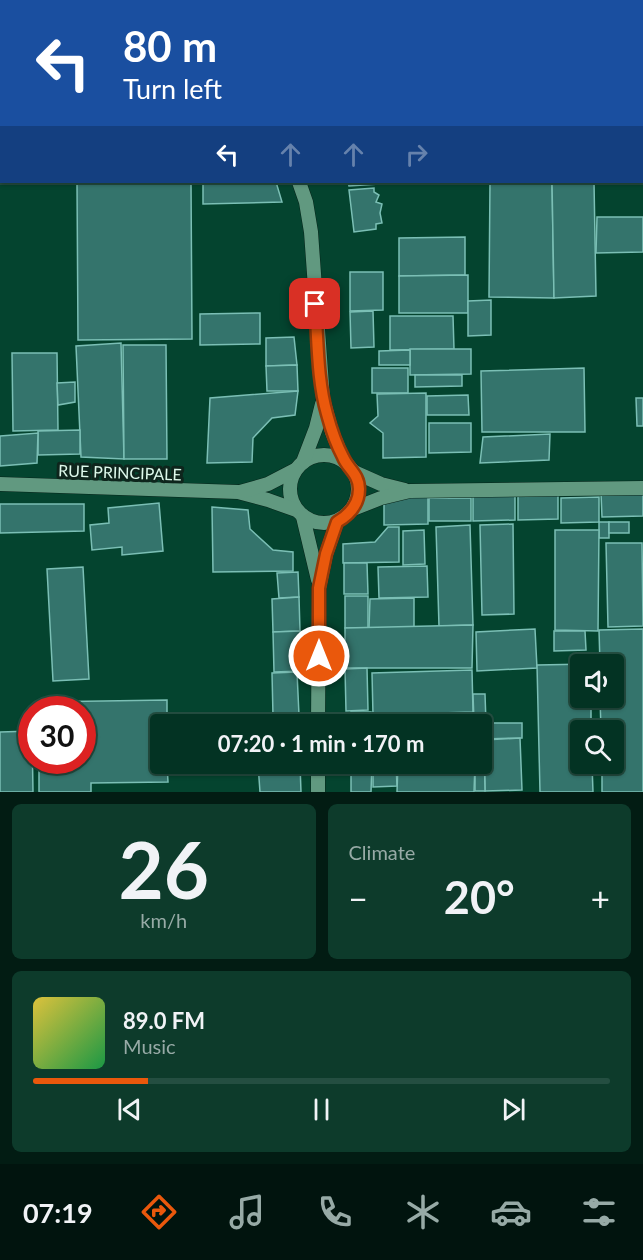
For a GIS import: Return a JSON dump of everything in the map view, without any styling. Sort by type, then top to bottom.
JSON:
[{"type":"street","points":[[299,183],[306,202],[311,232],[323,399],[332,432],[344,461],[354,472],[381,484],[410,491]]},
{"type":"street","points":[[319,588],[300,513],[291,501],[290,490],[291,480],[316,428],[323,399]]},
{"type":"street","points":[[299,466],[312,457],[323,454],[344,461]]},
{"type":"street","name":"RUE PRINCIPALE","points":[[238,492],[268,484],[299,466]]},
{"type":"street","points":[[300,513],[319,524],[337,522],[346,517],[359,491],[354,472]]},
{"type":"street","name":"RUE PRINCIPALE","points":[[0,484],[238,492],[268,500],[300,513]]},
{"type":"street","points":[[352,509],[381,498],[410,491],[643,488]]},
{"type":"street","points":[[318,714],[319,588],[326,554],[337,522]]},
{"type":"street","points":[[318,774],[318,792]]},
{"type":"building","points":[[77,183],[191,183],[192,339],[78,340]]},
{"type":"building","points":[[203,183],[276,183],[282,202],[203,204]]},
{"type":"building","points":[[348,183],[378,184],[349,186]]},
{"type":"building","points":[[490,183],[552,183],[554,298],[489,297]]},
{"type":"building","points":[[552,183],[594,183],[596,296],[554,298]]},
{"type":"building","points":[[374,188],[374,192],[379,195],[376,202],[382,204],[380,213],[382,223],[376,224],[376,229],[354,232],[349,190]]},
{"type":"building","points":[[597,217],[643,217],[643,252],[596,253]]},
{"type":"building","points":[[465,237],[465,275],[399,276],[399,238]]},
{"type":"building","points":[[350,272],[383,272],[383,310],[350,311]]},
{"type":"building","points":[[468,275],[468,313],[399,313],[399,276]]},
{"type":"building","points":[[491,300],[491,335],[468,336],[468,301]]},
{"type":"building","points":[[373,311],[374,347],[351,348],[350,312]]},
{"type":"building","points":[[260,313],[260,344],[200,345],[200,314]]},
{"type":"building","points":[[390,316],[453,316],[454,349],[390,350]]},
{"type":"building","points":[[294,337],[297,365],[266,366],[266,338]]},
{"type":"building","points":[[121,343],[124,459],[81,457],[76,346]]},
{"type":"building","points":[[123,345],[166,345],[167,459],[124,459]]},
{"type":"building","points":[[410,349],[471,349],[471,374],[410,375]]},
{"type":"building","points":[[410,350],[410,365],[379,365],[379,351]]},
{"type":"building","points":[[12,353],[57,353],[58,430],[13,431]]},
{"type":"building","points":[[297,365],[298,391],[267,391],[266,366]]},
{"type":"building","points":[[372,368],[408,368],[408,393],[372,393]]},
{"type":"building","points":[[584,368],[585,432],[482,432],[481,371]]},
{"type":"building","points":[[415,375],[462,375],[462,386],[415,387]]},
{"type":"building","points":[[75,382],[75,402],[58,405],[57,383]]},
{"type":"building","points":[[298,391],[295,415],[272,418],[253,438],[252,462],[207,463],[210,398]]},
{"type":"building","points":[[426,393],[426,457],[383,458],[383,433],[370,423],[378,416],[377,394]]},
{"type":"building","points":[[468,395],[469,415],[427,415],[427,396]]},
{"type":"building","points":[[636,398],[643,398],[643,426],[637,426]]},
{"type":"building","points":[[429,423],[471,423],[471,452],[429,453]]},
{"type":"building","points":[[80,430],[80,454],[38,455],[38,431]]},
{"type":"building","points":[[38,433],[37,463],[0,466],[0,436]]},
{"type":"building","points":[[550,434],[549,460],[480,463],[483,437]]},
{"type":"building","points":[[601,493],[643,493],[643,516],[602,517]]},
{"type":"building","points":[[515,494],[515,520],[473,521],[473,495]]},
{"type":"building","points":[[518,494],[558,494],[558,519],[518,520]]},
{"type":"building","points":[[428,497],[428,524],[384,525],[384,498]]},
{"type":"building","points":[[599,497],[599,522],[561,523],[561,498]]},
{"type":"building","points":[[429,498],[471,498],[471,521],[429,521]]},
{"type":"building","points":[[159,503],[163,551],[122,555],[122,547],[92,550],[90,525],[109,523],[108,508]]},
{"type":"building","points":[[0,504],[84,504],[84,531],[0,533]]},
{"type":"building","points":[[212,507],[248,510],[250,529],[273,550],[293,552],[293,571],[213,572]]},
{"type":"building","points":[[599,522],[609,522],[609,538],[599,538]]},
{"type":"building","points":[[609,522],[629,522],[629,533],[609,533]]},
{"type":"building","points":[[513,524],[514,614],[482,615],[480,525]]},
{"type":"building","points":[[470,525],[473,625],[439,626],[436,527]]},
{"type":"building","points":[[388,527],[399,527],[399,562],[343,563],[343,544],[375,542]]},
{"type":"building","points":[[424,530],[425,564],[403,565],[403,531]]},
{"type":"building","points":[[555,530],[599,530],[598,631],[555,630]]},
{"type":"building","points":[[606,543],[642,543],[643,626],[608,627]]},
{"type":"building","points":[[344,563],[367,563],[368,594],[344,594]]},
{"type":"building","points":[[427,566],[428,597],[379,598],[378,567]]},
{"type":"building","points":[[83,567],[89,679],[53,681],[47,569]]},
{"type":"building","points":[[298,572],[299,597],[279,598],[277,573]]},
{"type":"building","points":[[345,596],[368,596],[368,628],[345,628]]},
{"type":"building","points":[[299,597],[300,631],[273,632],[272,599]]},
{"type":"building","points":[[414,598],[414,628],[369,628],[370,599]]},
{"type":"building","points":[[473,625],[472,668],[345,668],[345,628]]},
{"type":"building","points":[[535,629],[537,668],[477,671],[476,632]]},
{"type":"building","points":[[643,629],[643,792],[602,792],[602,774],[624,774],[624,720],[601,720],[600,708],[624,708],[624,654],[600,654],[599,630]]},
{"type":"building","points":[[300,631],[302,671],[274,672],[273,632]]},
{"type":"building","points":[[554,631],[585,631],[586,650],[554,651]]},
{"type":"building","points":[[570,664],[570,708],[591,708],[591,720],[570,720],[570,774],[592,774],[593,792],[540,792],[537,665]]},
{"type":"building","points":[[367,668],[368,710],[346,711],[345,669]]},
{"type":"building","points":[[472,670],[473,712],[373,714],[372,673]]},
{"type":"building","points":[[297,672],[299,714],[273,714],[272,673]]},
{"type":"building","points":[[473,694],[485,694],[486,714],[474,714]]},
{"type":"building","points":[[167,700],[167,714],[150,714],[150,774],[168,774],[168,782],[91,783],[91,792],[39,792],[39,774],[96,774],[96,701]]},
{"type":"building","points":[[351,712],[371,712],[371,714],[351,714]]},
{"type":"building","points":[[492,723],[522,723],[522,738],[492,739]]},
{"type":"building","points":[[18,731],[18,774],[33,774],[33,792],[0,792],[0,732]]},
{"type":"building","points":[[520,738],[522,790],[485,791],[485,774],[492,774],[492,740]]},
{"type":"building","points":[[259,774],[300,774],[301,792],[260,792]]},
{"type":"building","points":[[351,774],[372,774],[371,792],[351,792]]},
{"type":"building","points":[[373,774],[396,774],[397,786],[373,787]]},
{"type":"building","points":[[398,774],[475,774],[474,792],[397,792]]},
{"type":"building","points":[[475,774],[485,774],[485,791],[475,791]]},
{"type":"route","points":[[315,304],[323,399],[327,416],[344,461],[350,466],[358,481],[359,491],[352,509],[346,517],[337,522],[326,554],[319,588],[319,656]]}]
